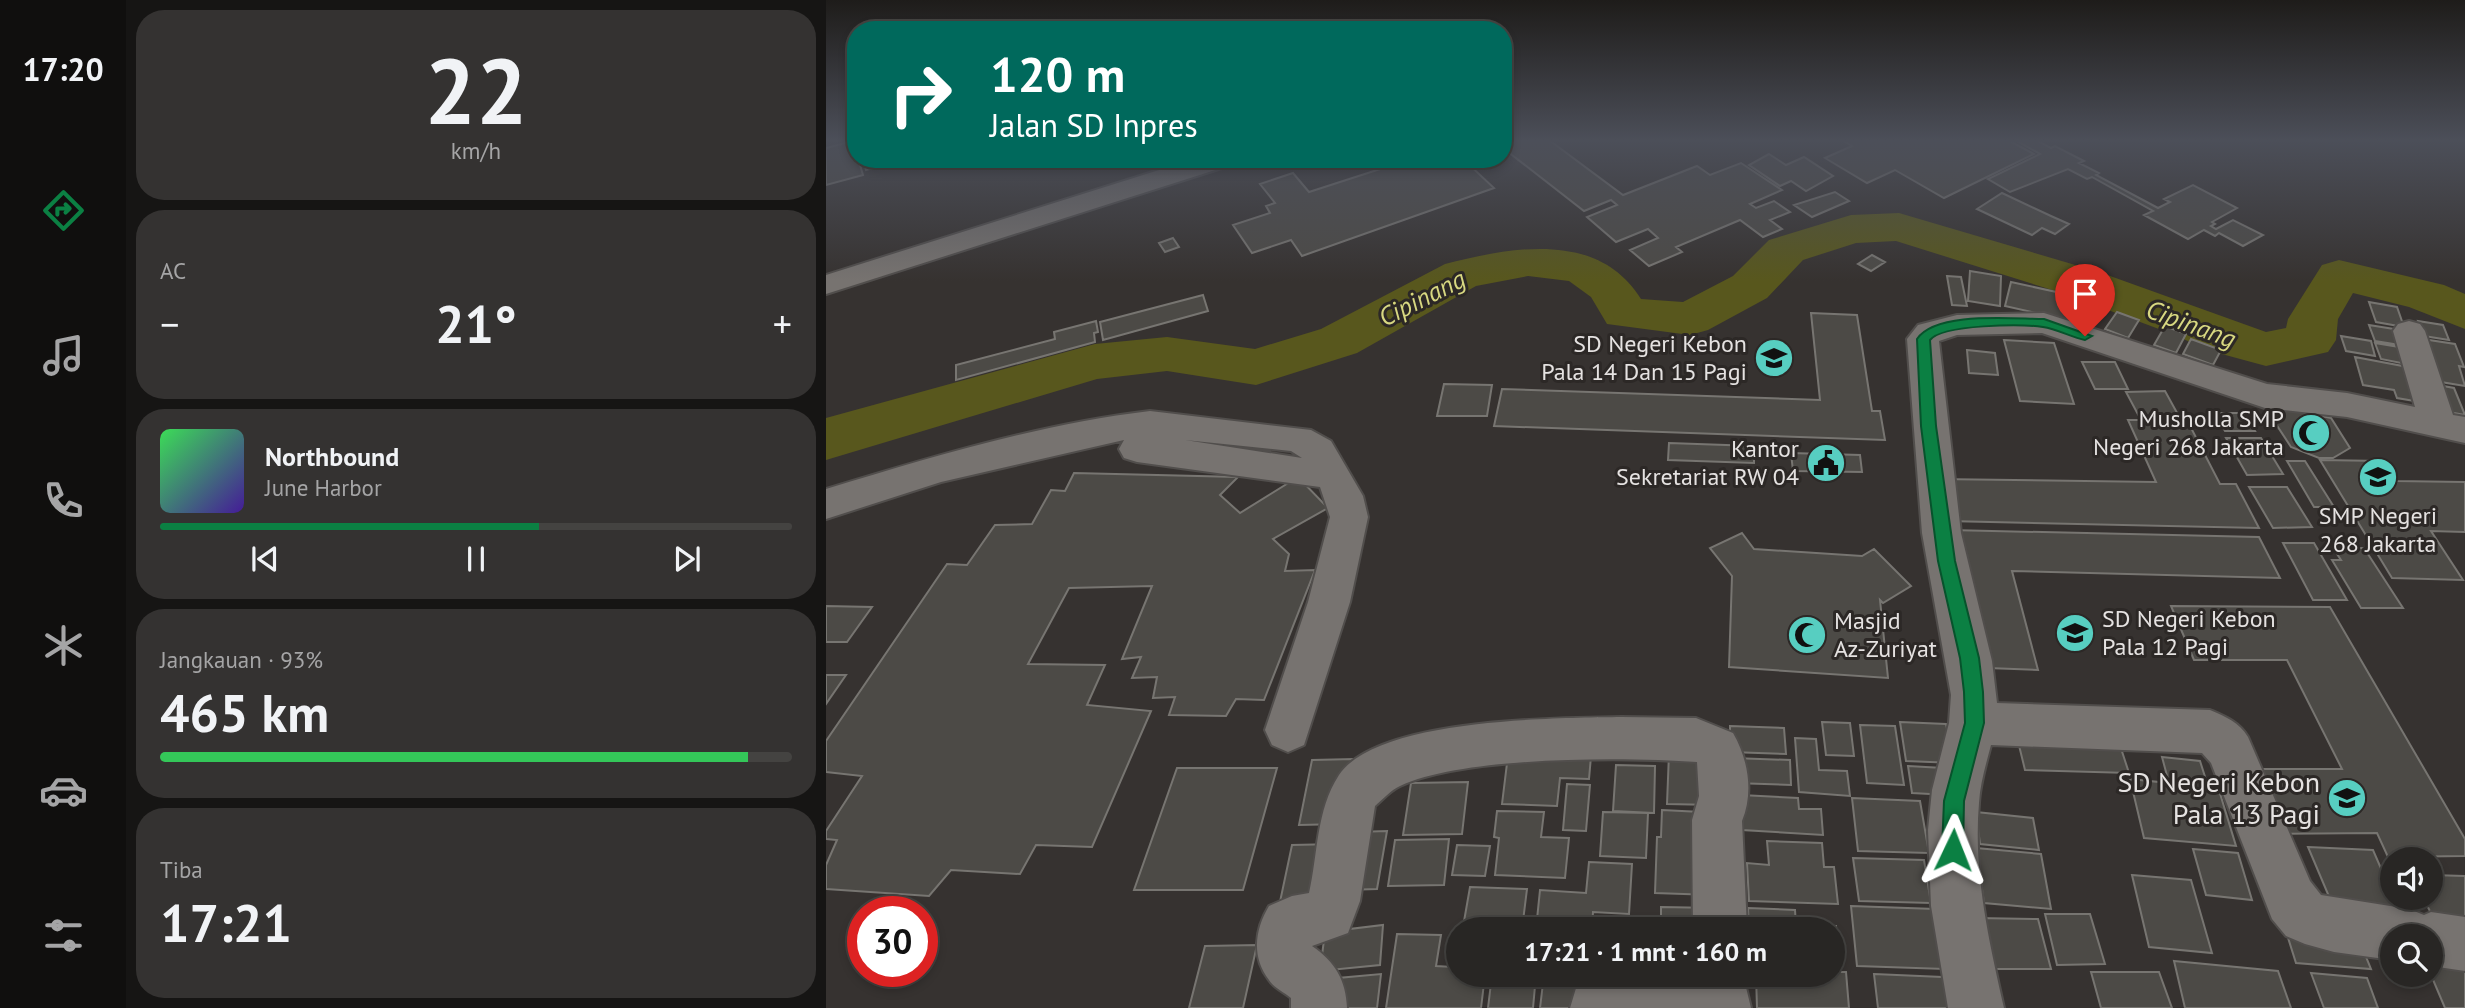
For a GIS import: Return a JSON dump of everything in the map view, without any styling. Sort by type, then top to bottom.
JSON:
[{"type":"street","points":[[826,266],[1078,187]]},
{"type":"street","points":[[826,285],[1134,187]]},
{"type":"street","points":[[1976,1008],[1952,875],[1954,801],[1975,723],[1969,658],[1946,561],[1929,426],[1923,339],[1929,332],[1957,325],[2044,323],[2265,396],[2347,405],[2451,427]]},
{"type":"street","points":[[2410,331],[2451,427]]},
{"type":"street","points":[[826,504],[939,469],[1116,428],[1150,424],[1298,439],[1318,450],[1344,496],[1349,517],[1329,601],[1288,730]]},
{"type":"street","points":[[826,528],[1068,460],[1129,449],[1228,459],[1288,472],[1333,474]]},
{"type":"street","points":[[1975,723],[2210,732],[2218,735],[2231,753],[2291,900],[2305,917],[2334,925],[2380,932]]},
{"type":"street","points":[[1319,1008],[1317,987],[1309,977],[1293,968],[1284,956],[1284,934],[1292,923],[1323,919],[1332,909],[1340,854],[1358,789],[1376,775],[1405,762],[1466,747],[1593,739],[1696,740],[1712,744],[1719,754],[1724,793],[1723,811],[1717,820],[1720,917]]},
{"type":"street","points":[[2443,941],[2465,944]]},
{"type":"street","points":[[1598,1008],[1602,990],[1614,978],[1721,991]]},
{"type":"building","points":[[1262,187],[1305,187],[1309,192],[1324,187],[1494,188],[1302,256],[1291,240],[1252,253],[1233,225],[1270,213],[1266,206],[1275,203]]},
{"type":"building","points":[[1553,187],[1612,187],[1623,195],[1643,187],[1778,187],[1782,190],[1750,204],[1756,208],[1774,201],[1790,212],[1770,220],[1782,229],[1763,237],[1740,220],[1676,247],[1682,252],[1649,266],[1630,250],[1658,238],[1648,229],[1616,242],[1587,217],[1617,205],[1611,200],[1584,211]]},
{"type":"building","points":[[1925,187],[1966,187],[1944,198]]},
{"type":"building","points":[[2002,187],[2023,187],[2010,192]]},
{"type":"building","points":[[2110,187],[2119,187],[2158,208],[2170,202],[2164,199],[2189,187],[2197,187],[2237,208],[2212,222],[2215,224],[2211,226],[2216,229],[2233,220],[2263,235],[2243,246],[2219,233],[2215,236],[2204,230],[2188,239],[2144,215],[2153,211]]},
{"type":"building","points":[[1835,192],[1849,201],[1812,217],[1794,205]]},
{"type":"building","points":[[2002,193],[2069,224],[2055,234],[2042,228],[2032,235],[1977,209]]},
{"type":"building","points":[[1173,238],[1179,247],[1165,252],[1159,243]]},
{"type":"building","points":[[1872,255],[1885,262],[1871,271],[1858,264]]},
{"type":"building","points":[[1970,271],[2001,276],[2000,306],[1968,301]]},
{"type":"building","points":[[1947,276],[1961,277],[1967,306],[1952,305]]},
{"type":"building","points":[[2011,282],[2093,300],[2089,325],[2005,306]]},
{"type":"building","points":[[1203,295],[1208,311],[1103,340],[1100,322]]},
{"type":"building","points":[[2369,302],[2397,307],[2404,327],[2376,322]]},
{"type":"building","points":[[2117,312],[2139,320],[2128,338],[2105,329]]},
{"type":"building","points":[[1811,313],[1857,315],[1872,411],[1880,411],[1885,440],[1494,426],[1502,389],[1820,400]]},
{"type":"building","points":[[1096,321],[1098,332],[1094,333],[1095,342],[956,380],[956,365],[1055,339],[1054,332]]},
{"type":"building","points":[[2418,321],[2443,325],[2449,340],[2424,336]]},
{"type":"building","points":[[2369,325],[2400,330],[2406,346],[2375,341]]},
{"type":"building","points":[[2165,326],[2186,334],[2176,353],[2154,345]]},
{"type":"building","points":[[2341,336],[2371,341],[2375,356],[2346,351]]},
{"type":"building","points":[[2416,338],[2455,344],[2464,367],[2459,366],[2465,386],[2441,382]]},
{"type":"building","points":[[2191,339],[2221,350],[2213,365],[2183,354]]},
{"type":"building","points":[[2004,340],[2054,343],[2074,404],[2020,401]]},
{"type":"building","points":[[2375,343],[2405,348],[2411,365],[2381,359]]},
{"type":"building","points":[[1967,350],[1995,353],[1998,375],[1969,373]]},
{"type":"building","points":[[2355,357],[2413,368],[2426,403],[2397,398],[2394,390],[2363,385]]},
{"type":"building","points":[[2082,362],[2115,362],[2128,389],[2095,389]]},
{"type":"building","points":[[1444,384],[1492,385],[1487,416],[1437,416]]},
{"type":"building","points":[[2432,384],[2454,388],[2465,415],[2443,411]]},
{"type":"building","points":[[2165,391],[2181,420],[2141,420],[2126,392]]},
{"type":"building","name":"Musholla SMP Negeri 268 Jakarta","points":[[2288,409],[2331,418],[2350,448],[2333,458],[2319,458],[2291,447],[2272,418]]},
{"type":"building","points":[[2214,413],[2244,413],[2255,431],[2225,431]]},
{"type":"building","points":[[2128,420],[2187,420],[2220,484],[2236,484],[2259,528],[1947,521],[1937,479],[2156,482]]},
{"type":"building","points":[[2226,438],[2261,438],[2283,474],[2247,475]]},
{"type":"building","points":[[1669,443],[1754,446],[1754,463],[1668,460]]},
{"type":"building","name":"Kantor Sekretariat RW 04","points":[[1791,453],[1860,455],[1862,472],[1793,471]]},
{"type":"building","points":[[2320,460],[2382,461],[2396,481],[2465,482],[2465,532],[2431,531],[2463,580],[2392,578]]},
{"type":"building","points":[[2287,461],[2305,461],[2334,507],[2314,507]]},
{"type":"building","points":[[1074,473],[1238,477],[1220,495],[1240,513],[1298,477],[1328,508],[1273,539],[1289,554],[1285,571],[1315,570],[1264,700],[1236,699],[1226,716],[1169,715],[1175,697],[1153,698],[1157,677],[1132,678],[1141,657],[1122,659],[1152,586],[1069,588],[1028,664],[1105,665],[1087,705],[1151,711],[1092,847],[1036,845],[1020,874],[951,870],[929,896],[826,889],[826,865],[837,840],[826,839],[826,831],[862,776],[826,772],[826,741],[947,564],[967,565],[995,525],[1032,524],[1051,490],[1065,491]]},
{"type":"building","points":[[2249,487],[2287,487],[2312,527],[2273,528]]},
{"type":"building","points":[[1950,530],[2259,537],[2280,578],[2012,571],[2038,670],[1988,668]]},
{"type":"building","name":"Masjid Az-Zuriyat","points":[[1742,533],[1754,549],[1862,556],[1874,549],[1911,586],[1883,603],[1880,600],[1888,678],[1729,667],[1732,576],[1710,548]]},
{"type":"building","points":[[2283,543],[2314,543],[2347,600],[2313,600]]},
{"type":"building","points":[[2333,548],[2364,548],[2403,608],[2361,608],[2332,560],[2341,560]]},
{"type":"building","points":[[826,606],[872,607],[847,642],[826,642]]},
{"type":"building","points":[[2171,606],[2330,607],[2465,839],[2465,856],[2443,856],[2443,847],[2383,847],[2377,833],[2269,834],[2241,769],[2342,769],[2287,660],[2194,660]]},
{"type":"building","points":[[826,675],[846,675],[826,704]]},
{"type":"building","points":[[1822,722],[1850,723],[1854,756],[1826,755]]},
{"type":"building","points":[[1900,722],[1946,724],[1954,763],[1906,761]]},
{"type":"building","points":[[1860,725],[1895,726],[1904,785],[1867,783]]},
{"type":"building","points":[[1730,726],[1784,728],[1786,754],[1730,752]]},
{"type":"building","points":[[2016,733],[2117,736],[2129,773],[2025,770]]},
{"type":"building","points":[[1795,738],[1816,739],[1819,770],[1847,771],[1850,796],[1799,792]]},
{"type":"building","points":[[1592,745],[1589,779],[1560,778],[1557,806],[1502,804],[1509,747]]},
{"type":"building","points":[[1669,753],[1714,755],[1715,805],[1667,804]]},
{"type":"building","points":[[2162,757],[2200,761],[2208,786],[2218,787],[2236,846],[2144,838],[2130,779],[2169,783]]},
{"type":"building","points":[[1733,758],[1790,760],[1791,785],[1734,783]]},
{"type":"building","points":[[1354,759],[1342,824],[1299,825],[1312,760]]},
{"type":"building","points":[[1616,765],[1655,766],[1654,813],[1613,811]]},
{"type":"building","points":[[1908,766],[1943,768],[1948,795],[1912,793]]},
{"type":"building","points":[[1177,768],[1277,768],[1243,890],[1134,890]]},
{"type":"building","points":[[1468,782],[1462,834],[1403,835],[1411,783]]},
{"type":"building","points":[[1567,784],[1590,785],[1586,831],[1563,830]]},
{"type":"building","points":[[1741,795],[1798,798],[1799,809],[1821,809],[1823,835],[1742,830]]},
{"type":"building","points":[[1852,798],[1920,801],[1929,853],[1858,851]]},
{"type":"building","points":[[1662,810],[1701,812],[1712,895],[1655,893],[1657,837],[1661,837]]},
{"type":"building","points":[[1497,811],[1544,812],[1541,837],[1569,838],[1565,878],[1495,875],[1499,838],[1494,837]]},
{"type":"building","points":[[1603,812],[1648,813],[1646,858],[1600,856]]},
{"type":"building","points":[[1976,812],[2033,818],[2039,850],[1980,844]]},
{"type":"building","points":[[1387,831],[1377,889],[1345,890],[1356,832]]},
{"type":"building","points":[[1449,839],[1444,885],[1388,886],[1395,840]]},
{"type":"building","points":[[1767,841],[1822,843],[1824,867],[1834,867],[1838,904],[1749,901],[1747,863],[1769,865]]},
{"type":"building","points":[[1336,844],[1323,915],[1277,916],[1292,845]]},
{"type":"building","points":[[1457,845],[1490,846],[1485,876],[1452,875]]},
{"type":"building","points":[[2308,847],[2373,850],[2380,866],[2380,909],[2333,906]]},
{"type":"building","points":[[1976,848],[2041,854],[2051,909],[1984,903]]},
{"type":"building","points":[[2193,849],[2238,853],[2252,900],[2206,895]]},
{"type":"building","points":[[1853,858],[1924,860],[1931,903],[1859,901]]},
{"type":"building","points":[[1589,862],[1632,864],[1629,914],[1593,912],[1593,917],[1537,917],[1540,890],[1586,893]]},
{"type":"building","points":[[2132,875],[2191,880],[2212,953],[2149,947]]},
{"type":"building","points":[[2443,875],[2465,876],[2465,929],[2443,928],[2443,924],[2437,924],[2429,910],[2443,910]]},
{"type":"building","points":[[1470,887],[1527,889],[1524,917],[1465,917]]},
{"type":"building","points":[[1851,906],[1935,909],[1945,969],[1857,966]]},
{"type":"building","points":[[1661,907],[1715,908],[1715,917],[1661,917]]},
{"type":"building","points":[[1748,908],[1795,910],[1795,917],[1748,917]]},
{"type":"building","points":[[2045,914],[2090,914],[2105,964],[2057,965]]},
{"type":"building","points":[[1977,918],[2038,919],[2051,969],[1988,969]]},
{"type":"building","points":[[1383,925],[1380,965],[1320,971],[1325,932]]},
{"type":"building","points":[[2284,925],[2356,932],[2371,969],[2296,963]]},
{"type":"building","points":[[1397,934],[1441,935],[1436,966],[1446,967],[1446,987],[1484,987],[1481,1008],[1386,1008]]},
{"type":"building","points":[[1257,945],[1243,1008],[1189,1008],[1205,946]]},
{"type":"building","points":[[2443,957],[2465,958],[2465,1008],[2445,1008],[2436,987],[2443,987]]},
{"type":"building","points":[[2174,961],[2278,971],[2291,1008],[2185,1008]]},
{"type":"building","points":[[1846,972],[1849,1008],[1757,1008],[1756,987],[1845,987]]},
{"type":"building","points":[[2091,972],[2159,972],[2172,1008],[2101,1008]]},
{"type":"building","points":[[2311,973],[2367,978],[2378,1008],[2324,1008]]},
{"type":"building","points":[[1381,974],[1377,1008],[1335,1008],[1338,978]]},
{"type":"building","points":[[1874,974],[1965,978],[1970,1008],[1878,1008]]},
{"type":"building","points":[[1491,987],[1535,987],[1533,1008],[1488,1008]]},
{"type":"building","points":[[1543,987],[1591,987],[1590,1008],[1540,1008]]},
{"type":"waterway","name":"Cipinang","points":[[826,439],[1095,362],[1167,354],[1256,367],[1339,341],[1462,274],[1528,262],[1582,268],[1610,288],[1625,313],[1690,319],[1750,287],[1786,250],[1851,229],[1899,227],[2082,283],[2193,323],[2225,338],[2266,349],[2310,340],[2313,319],[2339,275],[2426,296],[2465,313]]},
{"type":"place","name":"SD Negeri Kebon Pala 14 Dan 15 Pagi","points":[[1774,358]]},
{"type":"place","name":"Musholla SMP Negeri 268 Jakarta","points":[[2311,433]]},
{"type":"place","name":"Kantor Sekretariat RW 04","points":[[1826,463]]},
{"type":"place","name":"SMP Negeri 268 Jakarta","points":[[2378,477]]},
{"type":"place","name":"SD Negeri Kebon Pala 12 Pagi","points":[[2075,633]]},
{"type":"place","name":"Masjid Az-Zuriyat","points":[[1807,635]]},
{"type":"place","name":"SD Negeri Kebon Pala 13 Pagi","points":[[2347,798]]},
{"type":"route","points":[[1953,850],[1954,801],[1975,723],[1969,658],[1946,561],[1929,426],[1923,339],[1929,332],[1957,325],[1991,323],[2044,323],[2085,336]]}]
